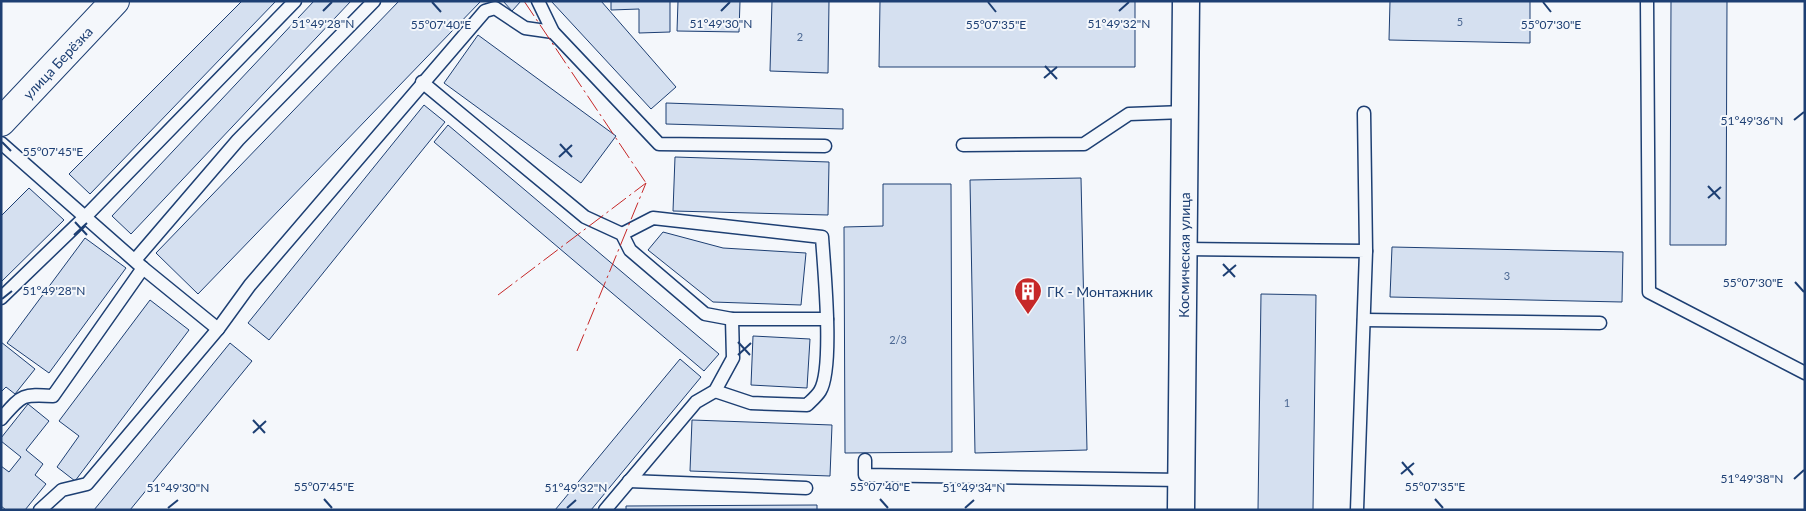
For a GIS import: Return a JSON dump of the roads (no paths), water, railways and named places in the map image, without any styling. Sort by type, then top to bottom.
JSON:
[{"type":"main road","name":"улица Берёзка","points":[[1,122],[115,1]]},
{"type":"street","name":"Космическая улица","points":[[1181,510],[1186,1]]},
{"type":"lane","points":[[1,298],[85,217],[295,1]]},
{"type":"lane","points":[[1,419],[15,403],[28,394],[53,396],[139,264],[238,140],[374,1]]},
{"type":"lane","points":[[538,1],[553,32],[659,144],[825,146]]},
{"type":"lane","points":[[1647,1],[1649,292],[1805,373]]},
{"type":"lane","points":[[40,510],[62,490],[87,484],[218,329],[250,284],[485,11],[495,8],[524,28],[553,32]]},
{"type":"lane","points":[[422,82],[585,217],[622,234],[630,250],[704,314],[732,319],[827,319]]},
{"type":"lane","points":[[963,145],[1084,144],[1129,114],[1184,112]]},
{"type":"lane","points":[[1357,510],[1366,251],[1364,113]]},
{"type":"lane","points":[[1,143],[139,264],[218,329]]},
{"type":"lane","points":[[622,234],[653,218],[822,238],[827,319],[825,370],[821,391],[807,405],[751,403],[715,391]]},
{"type":"lane","points":[[1183,249],[1366,251]]},
{"type":"lane","points":[[605,510],[696,402],[715,391],[733,358],[732,319]]},
{"type":"lane","points":[[1364,320],[1600,323]]},
{"type":"lane","points":[[865,460],[865,475],[1181,480]]},
{"type":"lane","points":[[629,481],[806,488]]},
{"type":"place","name":"ГК - Монтажник","points":[[1028,315]]}]
